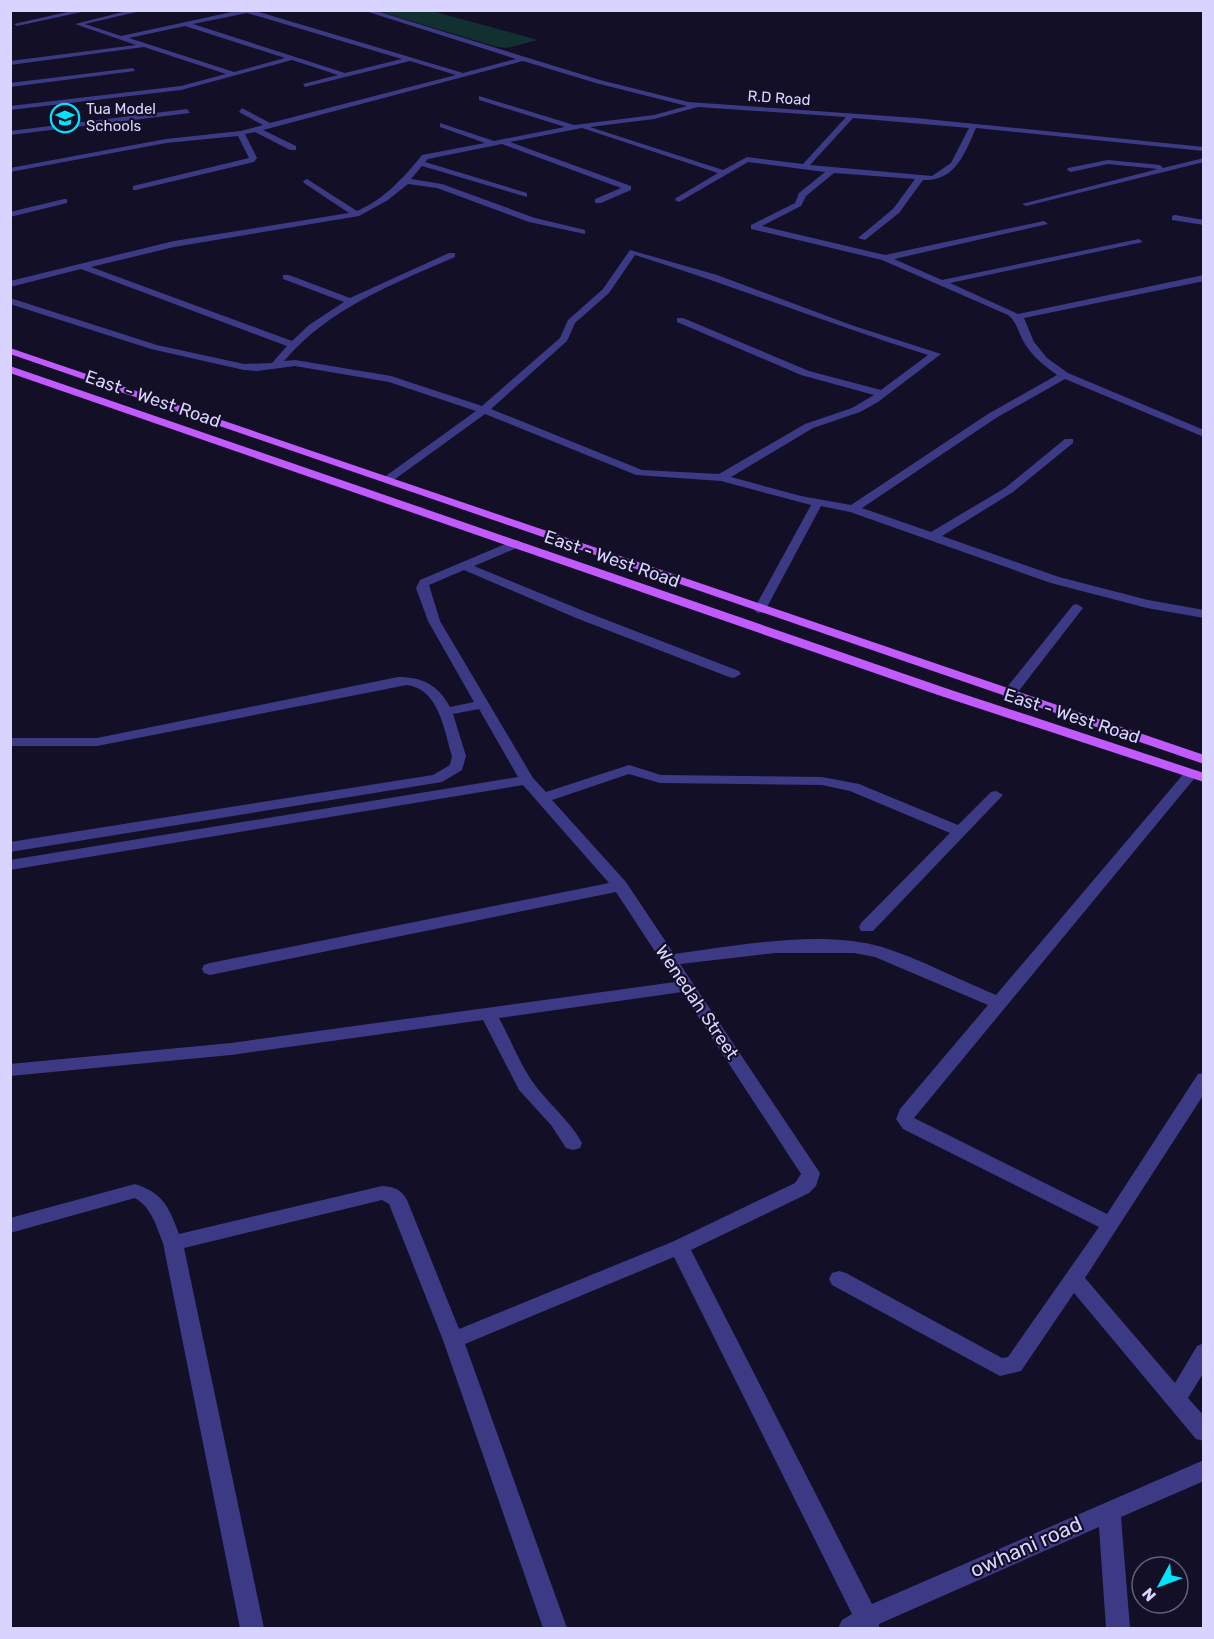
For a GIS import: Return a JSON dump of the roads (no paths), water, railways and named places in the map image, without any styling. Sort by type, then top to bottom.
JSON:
[{"type":"main road","name":"East - West Road","points":[[10,351],[1203,760]]},
{"type":"main road","name":"East - West Road","points":[[10,369],[956,697],[1197,776]]},
{"type":"main road","points":[[181,427],[202,416]]},
{"type":"street","points":[[16,24],[88,10]]},
{"type":"street","points":[[142,10],[78,24],[231,73]]},
{"type":"street","name":"R.D Road","points":[[365,10],[612,86],[698,105],[973,126],[1203,149]]},
{"type":"street","points":[[120,38],[251,11],[461,74]]},
{"type":"street","points":[[186,24],[345,75]]},
{"type":"street","points":[[10,63],[144,46]]},
{"type":"street","points":[[10,108],[170,89],[208,82],[212,78],[293,58]]},
{"type":"street","points":[[306,85],[410,59]]},
{"type":"street","points":[[10,170],[166,141],[241,133],[524,59]]},
{"type":"street","points":[[10,85],[133,70]]},
{"type":"street","points":[[482,98],[723,172]]},
{"type":"street","points":[[10,284],[210,237],[356,214],[368,209],[406,181],[419,162],[433,155],[505,143],[577,126],[645,119],[698,105]]},
{"type":"street","points":[[242,110],[268,125]]},
{"type":"street","points":[[10,133],[187,111]]},
{"type":"street","points":[[805,166],[851,116]]},
{"type":"street","points":[[443,125],[496,144]]},
{"type":"street","points":[[679,200],[703,188],[723,172],[747,159],[920,178],[942,176],[954,167],[973,126]]},
{"type":"street","points":[[256,129],[293,148]]},
{"type":"street","points":[[136,189],[251,160],[253,158],[241,133]]},
{"type":"street","points":[[505,143],[628,188],[598,201]]},
{"type":"street","points":[[1026,204],[1203,160]]},
{"type":"street","points":[[419,162],[524,195]]},
{"type":"street","points":[[1071,171],[1108,162],[1172,168]]},
{"type":"street","points":[[832,170],[802,195],[798,204],[754,227],[885,258],[1017,317],[1203,278]]},
{"type":"street","points":[[862,238],[896,211],[920,178]]},
{"type":"street","points":[[308,181],[356,214]]},
{"type":"street","points":[[406,181],[439,186],[532,220],[582,232]]},
{"type":"street","points":[[10,215],[64,201]]},
{"type":"street","points":[[1175,218],[1203,223]]},
{"type":"street","points":[[885,258],[1044,224]]},
{"type":"street","points":[[943,282],[1064,255],[1139,242]]},
{"type":"street","points":[[387,480],[484,410],[564,339],[570,322],[606,291],[631,253],[638,252],[848,327],[936,354],[883,394],[856,410],[809,426],[721,478]]},
{"type":"street","points":[[276,365],[292,344],[316,322],[350,301],[452,255]]},
{"type":"street","points":[[81,266],[292,344]]},
{"type":"street","points":[[286,277],[350,301]]},
{"type":"street","points":[[10,301],[176,353],[251,368],[295,363],[382,377],[484,410],[640,473],[721,478],[854,509],[1096,592],[1203,614]]},
{"type":"street","points":[[1017,317],[1032,347],[1043,360],[1064,375],[1203,434]]},
{"type":"street","points":[[680,320],[805,373],[883,394]]},
{"type":"street","points":[[854,509],[992,416],[1064,375]]},
{"type":"street","points":[[935,535],[1009,490],[1069,441]]},
{"type":"street","points":[[760,609],[818,502]]},
{"type":"street","name":"Wenedah Street","points":[[453,1340],[679,1247],[802,1188],[809,1181],[811,1173],[620,886],[526,780],[434,621],[422,588],[431,578],[516,544]]},
{"type":"street","points":[[462,565],[581,615],[734,674]]},
{"type":"street","points":[[1009,694],[1077,608]]},
{"type":"street","points":[[10,742],[97,742],[398,681],[414,680],[429,686],[439,696],[459,756],[457,767],[437,779],[10,847]]},
{"type":"street","points":[[445,712],[482,704]]},
{"type":"street","points":[[543,798],[629,769],[660,779],[822,780],[854,787],[960,832]]},
{"type":"street","points":[[1111,1224],[909,1124],[905,1119],[906,1114],[998,1004],[1197,776]]},
{"type":"street","points":[[10,865],[526,780]]},
{"type":"street","points":[[867,927],[996,795]]},
{"type":"street","points":[[210,969],[620,886]]},
{"type":"street","points":[[669,960],[759,950],[859,948],[879,952],[998,1004]]},
{"type":"street","points":[[10,1070],[231,1049],[687,986]]},
{"type":"street","points":[[488,1013],[525,1085],[557,1120],[573,1143]]},
{"type":"street","points":[[839,1279],[999,1367],[1014,1365],[1111,1224],[1203,1079]]},
{"type":"street","points":[[10,1226],[135,1191],[144,1193],[153,1199],[173,1243],[252,1629]]},
{"type":"street","points":[[173,1243],[382,1193],[391,1194],[397,1200],[453,1340],[555,1629]]},
{"type":"street","points":[[679,1247],[861,1625]]},
{"type":"street","points":[[1074,1279],[1203,1432]]},
{"type":"street","points":[[1176,1400],[1203,1352]]},
{"type":"street","name":"owhani road","points":[[861,1625],[1109,1510],[1203,1470]]},
{"type":"street","points":[[1109,1510],[1118,1629]]},
{"type":"place","name":"Tua Model Schools","points":[[65,118]]}]
